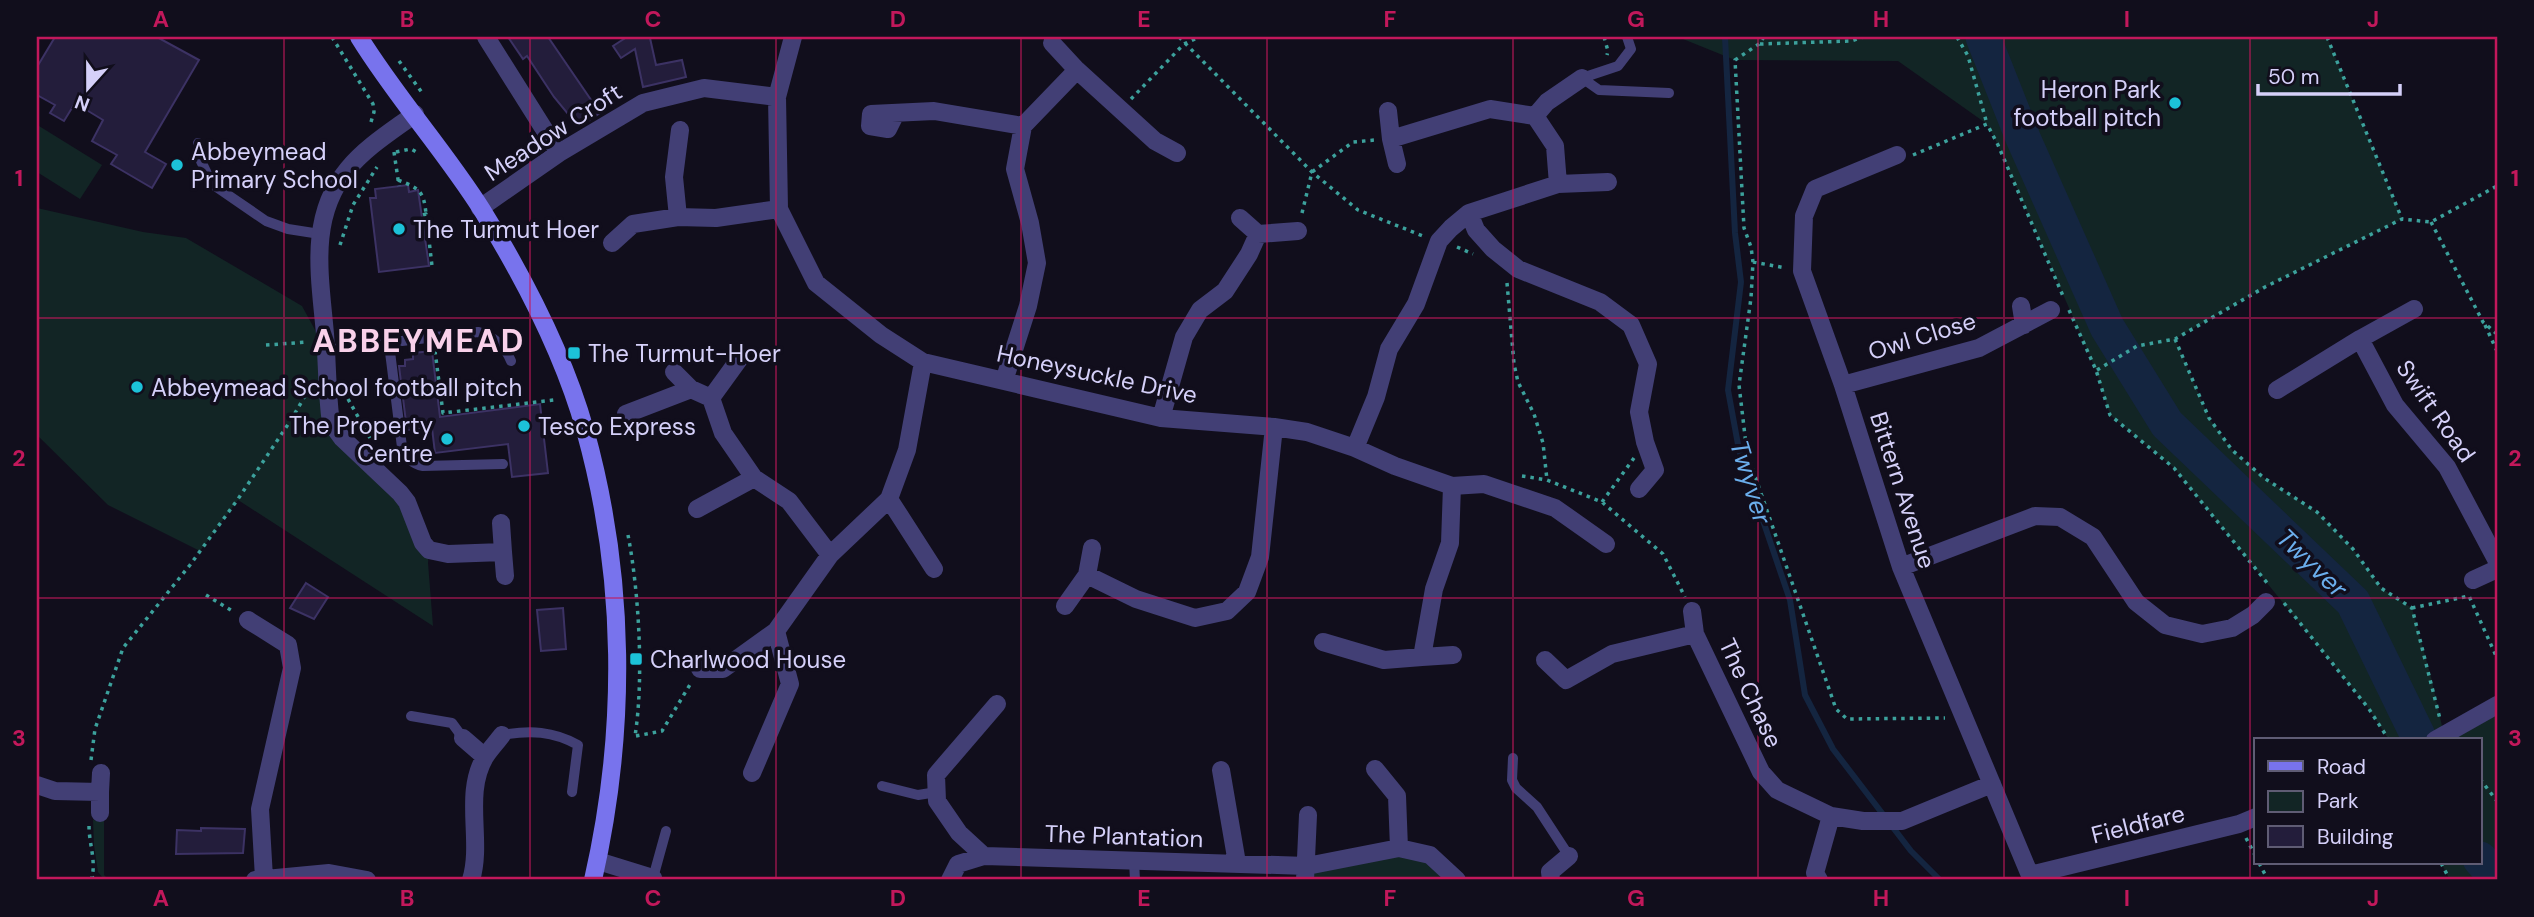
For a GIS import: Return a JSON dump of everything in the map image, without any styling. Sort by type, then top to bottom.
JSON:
[{"type":"street","points":[[359,37],[480,208],[526,286],[547,329],[585,429],[601,502],[615,594],[618,647],[617,733],[593,880]]},
{"type":"street","points":[[486,37],[559,153]]},
{"type":"street","name":"Honeysuckle Drive","points":[[793,37],[777,97],[779,209],[816,283],[881,335],[923,362],[1161,418],[1307,432],[1452,486],[1484,484],[1555,508],[1606,544]]},
{"type":"street","points":[[1052,43],[1077,70],[1156,141],[1177,153]]},
{"type":"street","points":[[1004,381],[1028,306],[1037,263],[1030,223],[1015,169],[1023,126],[1077,70]]},
{"type":"street","points":[[1535,116],[1546,102],[1582,78]]},
{"type":"street","name":"Meadow Croft","points":[[480,208],[559,153],[643,103],[704,88],[777,97]]},
{"type":"street","points":[[1391,139],[1490,109],[1535,116],[1555,146],[1558,184]]},
{"type":"street","points":[[871,114],[934,111],[1023,126]]},
{"type":"street","points":[[1388,111],[1397,164]]},
{"type":"street","points":[[415,114],[349,168],[330,196],[320,234],[318,256],[318,346],[328,401],[334,427],[400,493],[411,512],[422,543],[429,550],[439,553],[503,552]]},
{"type":"street","points":[[678,217],[674,177],[680,130]]},
{"type":"street","name":"Bittern Avenue","points":[[1897,155],[1815,189],[1804,216],[1802,271],[1843,385],[1901,567],[2031,878]]},
{"type":"street","points":[[1355,448],[1376,397],[1389,349],[1416,304],[1439,242],[1469,214],[1558,184],[1608,183]]},
{"type":"street","points":[[612,243],[629,218],[716,218],[779,209]]},
{"type":"street","points":[[1469,214],[1476,230],[1493,249],[1518,269],[1600,302],[1631,325],[1648,364],[1639,412],[1645,442],[1655,470],[1639,489]]},
{"type":"street","points":[[1240,218],[1258,234],[1298,230]]},
{"type":"street","points":[[1161,418],[1184,337],[1200,310],[1225,290],[1249,254],[1258,234]]},
{"type":"street","points":[[2021,306],[2024,325]]},
{"type":"street","points":[[2277,390],[2414,309]]},
{"type":"street","name":"Owl Close","points":[[1843,385],[1979,348],[2051,310]]},
{"type":"street","name":"Swift Road","points":[[2360,339],[2395,405],[2447,467],[2497,561]]},
{"type":"street","points":[[711,398],[740,358]]},
{"type":"street","points":[[700,669],[723,669],[776,631],[830,555],[889,499],[907,450],[923,362]]},
{"type":"street","points":[[674,372],[691,389],[711,398],[723,433],[754,478],[789,501],[830,555]]},
{"type":"street","points":[[626,414],[691,389]]},
{"type":"street","points":[[1087,575],[1136,599],[1195,618],[1227,611],[1247,592],[1260,557],[1274,427]]},
{"type":"street","points":[[697,509],[754,478]]},
{"type":"street","points":[[1422,657],[1434,589],[1450,543],[1452,486]]},
{"type":"street","points":[[889,499],[915,551],[934,569]]},
{"type":"street","points":[[1901,567],[2035,516],[2060,517],[2094,537],[2136,602],[2165,625],[2202,634],[2232,628],[2253,615],[2272,595]]},
{"type":"street","points":[[501,523],[505,576]]},
{"type":"street","points":[[1065,606],[1087,575],[1092,548]]},
{"type":"street","points":[[2473,580],[2497,569]]},
{"type":"street","points":[[1692,611],[1695,634]]},
{"type":"street","points":[[248,620],[288,645],[292,668],[260,809],[259,879],[329,873],[368,880]]},
{"type":"street","points":[[752,773],[790,684],[776,631]]},
{"type":"street","name":"The Chase","points":[[1545,660],[1566,680],[1612,654],[1695,634],[1761,772],[1777,790],[1831,816],[1902,821],[1992,784]]},
{"type":"street","points":[[1323,642],[1384,660],[1453,655]]},
{"type":"street","points":[[984,856],[959,833],[937,800],[936,775],[997,704]]},
{"type":"street","points":[[2439,738],[2497,705]]},
{"type":"street","points":[[471,880],[476,854],[476,783],[485,757],[502,735]]},
{"type":"street","points":[[463,738],[485,757]]},
{"type":"street","points":[[1375,769],[1397,796],[1399,848]]},
{"type":"street","points":[[1221,770],[1236,800],[1237,863]]},
{"type":"street","points":[[37,785],[55,791],[97,778],[95,817]]},
{"type":"street","points":[[1306,873],[1308,816]]},
{"type":"street","points":[[1819,880],[1815,873],[1831,816]]},
{"type":"street","name":"Fieldfare","points":[[2031,878],[2254,818]]},
{"type":"street","name":"The Plantation","points":[[950,880],[958,864],[984,856],[1237,863],[1306,873],[1399,848],[1430,855],[1457,880]]},
{"type":"street","points":[[1550,880],[1550,872],[1569,856]]},
{"type":"street","points":[[598,861],[653,878]]},
{"type":"lane","points":[[1582,78],[1618,66],[1631,48],[1627,37]]},
{"type":"lane","points":[[1582,78],[1599,90],[1669,93]]},
{"type":"lane","points":[[198,144],[200,159],[212,184],[266,221],[288,229],[320,234]]},
{"type":"lane","points":[[318,346],[389,344],[484,333],[503,348],[510,361]]},
{"type":"lane","points":[[389,344],[405,456],[423,466],[502,464]]},
{"type":"lane","points":[[411,716],[452,723],[463,738]]},
{"type":"lane","points":[[502,735],[535,731],[563,737],[578,746],[572,792]]},
{"type":"lane","points":[[1513,758],[1512,780],[1516,788],[1537,807],[1569,856]]},
{"type":"lane","points":[[881,786],[918,795],[937,792]]},
{"type":"lane","points":[[653,878],[666,831]]},
{"type":"lane","points":[[1134,860],[1135,880]]},
{"type":"path","points":[[1179,37],[1312,172],[1358,210],[1382,222],[1483,258]]},
{"type":"path","points":[[1121,109],[1184,44],[1199,37]]},
{"type":"path","points":[[1763,37],[1759,44],[1735,60],[1744,228],[1752,247],[1753,262],[1739,385],[1747,453],[1836,709],[1847,719],[1964,718]]},
{"type":"path","points":[[1759,44],[1851,41],[1863,37]]},
{"type":"path","points":[[1957,37],[1968,56],[1987,124],[2096,370],[2110,415],[2174,468],[2272,595],[2369,709],[2388,738]]},
{"type":"path","points":[[2328,37],[2402,219]]},
{"type":"path","points":[[1897,155],[1907,157],[1987,124]]},
{"type":"path","points":[[1298,230],[1312,172],[1353,142],[1391,139]]},
{"type":"path","points":[[399,186],[392,153],[411,149],[423,159]]},
{"type":"path","points":[[337,256],[353,205],[379,164]]},
{"type":"path","points":[[398,180],[419,190],[425,199],[424,214],[432,266]]},
{"type":"path","points":[[2096,370],[2137,346],[2175,339],[2265,287],[2402,219],[2431,222],[2497,186]]},
{"type":"path","points":[[2431,222],[2497,351]]},
{"type":"path","points":[[1753,262],[1802,271]]},
{"type":"path","points":[[1499,275],[1507,284],[1518,382],[1534,414],[1543,443],[1547,480]]},
{"type":"path","points":[[2483,322],[2497,334]]},
{"type":"path","points":[[434,338],[443,413],[554,400]]},
{"type":"path","points":[[2175,339],[2209,418],[2231,450],[2264,478],[2317,512],[2353,549],[2381,588],[2412,608],[2431,677],[2439,738]]},
{"type":"path","points":[[266,345],[318,346]]},
{"type":"path","points":[[550,388],[558,409]]},
{"type":"path","points":[[345,394],[371,440]]},
{"type":"path","points":[[97,778],[95,729],[123,648],[190,565],[292,420]]},
{"type":"path","points":[[1602,502],[1645,442]]},
{"type":"path","points":[[206,595],[248,620]]},
{"type":"path","points":[[2412,608],[2469,596],[2497,658]]},
{"type":"path","points":[[617,733],[635,736],[662,731],[700,669]]},
{"type":"path","points":[[2482,782],[2497,801]]},
{"type":"path","points":[[95,817],[89,844],[92,877],[95,880]]},
{"type":"path","points":[[2259,864],[2267,880]]},
{"type":"path","points":[[2442,864],[2450,880]]},
{"type":"green space","points":[[1678,37],[2327,37],[2402,219],[2265,287],[2175,339],[2209,418],[2232,450],[2264,478],[2317,512],[2353,549],[2381,588],[2412,608],[2444,735],[2497,705],[2497,880],[2450,880],[2442,864],[2482,864],[2482,738],[2388,738],[2369,709],[2174,468],[2110,415],[2096,370],[1987,124],[1898,61],[1735,60]]},
{"type":"green space","points":[[39,126],[102,165],[80,199],[37,172]]},
{"type":"green space","points":[[37,208],[143,232],[186,238],[302,306],[326,350],[330,415],[400,493],[429,550],[433,626],[238,500],[200,551],[108,505],[37,435]]},
{"type":"green space","points":[[93,820],[104,821],[104,875],[108,879],[98,872]]},
{"type":"green space","points":[[1399,848],[1457,880],[1305,880],[1307,866]]},
{"type":"building","points":[[55,37],[157,37],[199,60],[145,152],[166,164],[152,188],[111,164],[117,155],[92,141],[103,120],[75,103],[64,121],[50,113],[55,105],[37,95],[37,67]]},
{"type":"building","points":[[508,37],[548,37],[600,113],[582,125],[577,125],[554,97],[527,56],[523,59]]},
{"type":"building","points":[[627,37],[652,37],[650,38],[656,65],[682,60],[686,77],[643,87],[635,49],[621,58],[613,46]]},
{"type":"building","name":"The Turmut Hoer","points":[[408,185],[409,192],[418,190],[429,266],[379,272],[370,198],[376,198],[375,189]]},
{"type":"building","points":[[432,351],[440,417],[540,404],[548,473],[512,477],[508,444],[435,453],[432,428],[407,430],[399,366],[405,366],[405,360],[413,359],[413,353]]},
{"type":"building","points":[[306,583],[328,597],[314,619],[290,608]]},
{"type":"building","points":[[563,608],[566,649],[541,651],[537,610]]},
{"type":"building","points":[[201,828],[245,829],[243,853],[176,854],[177,830],[201,831]]},
{"type":"waterway","name":"Twyver","points":[[1725,37],[1735,233],[1741,282],[1728,390],[1739,450],[1790,600],[1805,695],[1833,749],[1911,851],[1940,880]]},
{"type":"waterway","name":"Twyver","points":[[1983,37],[2023,138],[2107,327],[2167,424],[2353,602],[2419,738]]},
{"type":"waterway","name":"Twyver","points":[[2482,861],[2497,878]]},
{"type":"place","name":"Heron Park football pitch","points":[[2175,103]]},
{"type":"place","name":"Abbeymead Primary School","points":[[177,165]]},
{"type":"place","name":"The Turmut Hoer","points":[[399,229]]},
{"type":"place","name":"The Turmut-Hoer","points":[[574,353]]},
{"type":"place","name":"Abbeymead School football pitch","points":[[137,387]]},
{"type":"place","name":"Tesco Express","points":[[524,426]]},
{"type":"place","name":"The Property Centre","points":[[447,439]]},
{"type":"place","name":"Charlwood House","points":[[636,659]]},
{"type":"district","name":"ABBEYMEAD","points":[[419,341]]}]
